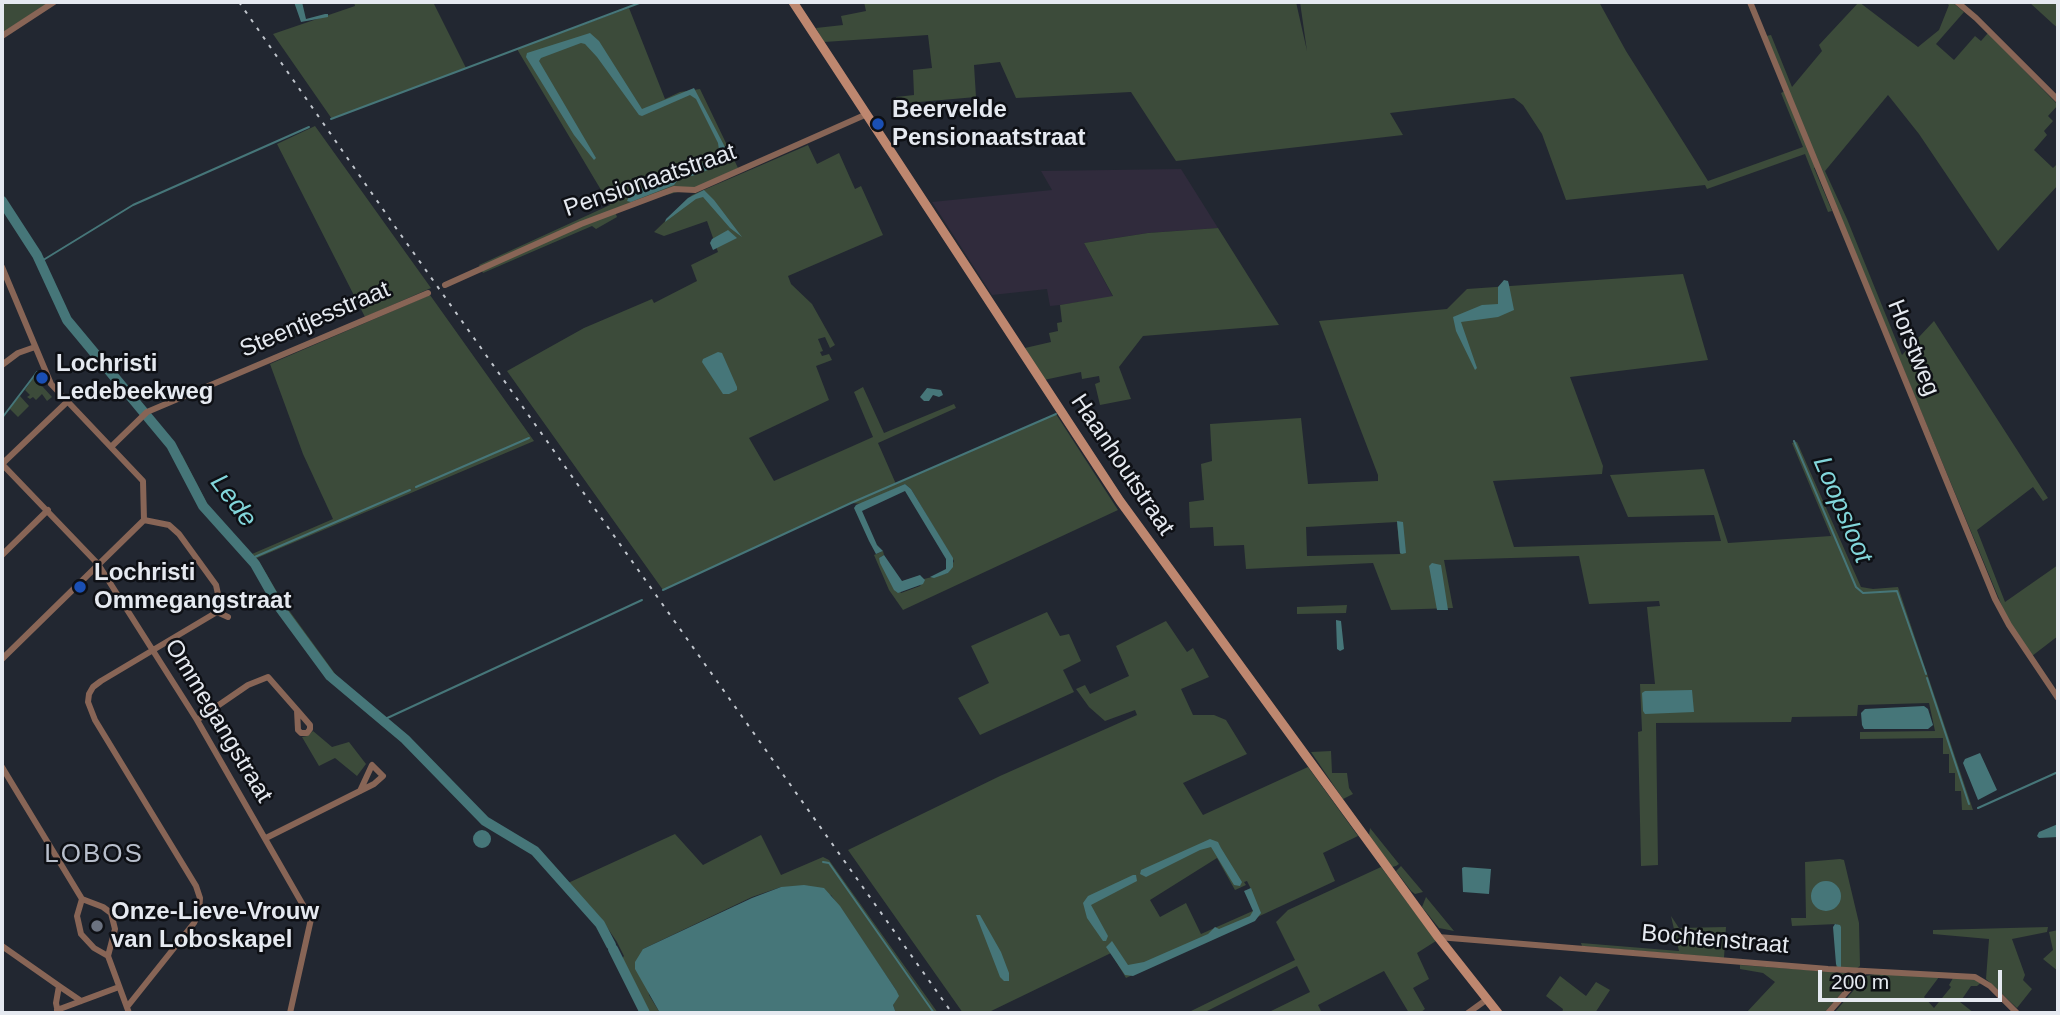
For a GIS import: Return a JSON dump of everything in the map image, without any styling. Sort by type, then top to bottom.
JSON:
[{"type":"street","points":[[2,36],[54,2]]},
{"type":"street","name":"Haanhoutstraat","points":[[793,2],[1120,501],[1438,937],[1498,1013]]},
{"type":"street","name":"Horstweg","points":[[1750,2],[1995,599],[2009,625],[2058,698]]},
{"type":"street","points":[[1956,2],[1976,18],[2058,100]]},
{"type":"street","name":"Pensionaatstraat","points":[[445,285],[581,224],[674,189],[695,190],[867,114]]},
{"type":"street","points":[[2,267],[5,281],[51,384],[143,481],[144,520],[2,659]]},
{"type":"street","name":"Steentjesstraat","points":[[111,447],[144,414],[428,293]]},
{"type":"street","points":[[2,365],[35,347]]},
{"type":"street","points":[[2,464],[68,401]]},
{"type":"street","name":"Ommegangstraat","points":[[2,464],[99,564],[197,720],[311,919],[290,1013]]},
{"type":"street","points":[[2,555],[48,510]]},
{"type":"street","points":[[144,520],[169,526],[179,534],[216,585],[217,612]]},
{"type":"street","points":[[217,612],[228,617]]},
{"type":"street","points":[[128,1010],[194,923],[200,898],[196,886],[95,720],[88,702],[93,687],[217,612]]},
{"type":"street","points":[[197,720],[248,685],[268,677],[298,710]]},
{"type":"street","points":[[2,767],[82,900],[103,907],[113,918],[115,929],[108,956],[128,1010]]},
{"type":"street","name":"Ommegangstraat","points":[[265,838],[360,791]]},
{"type":"street","points":[[82,900],[78,916],[81,934],[94,948],[108,956]]},
{"type":"street","name":"Bochtenstraat","points":[[1438,937],[1864,972],[1979,978],[2017,1013]]},
{"type":"street","points":[[2,946],[81,1001]]},
{"type":"street","points":[[2,957],[9,951]]},
{"type":"street","points":[[1828,1013],[1864,972]]},
{"type":"street","points":[[59,986],[56,1003],[58,1012],[119,987]]},
{"type":"street","points":[[1468,1013],[1486,1000]]},
{"type":"shaded area","points":[[2,2],[49,2],[2,33]]},
{"type":"shaded area","points":[[294,2],[302,2],[306,19],[325,14],[328,14],[328,17],[301,22]]},
{"type":"shaded area","points":[[354,2],[433,2],[466,68],[332,119],[273,34],[355,6]]},
{"type":"shaded area","points":[[864,2],[1296,2],[1307,51],[1300,2],[1599,2],[1626,51],[1708,181],[1803,147],[1781,93],[1787,90],[1766,36],[1771,35],[1792,87],[1822,51],[1819,45],[1859,2],[1918,47],[1939,30],[1949,5],[1945,2],[1952,2],[1964,12],[1936,44],[1954,60],[1975,36],[1981,41],[1988,33],[2058,105],[2048,116],[2053,121],[2044,131],[2047,135],[2034,150],[2053,168],[2058,163],[2058,185],[1998,251],[1919,134],[1888,95],[1825,171],[1902,355],[1934,321],[2048,498],[2043,501],[2033,487],[1977,530],[2005,602],[2058,565],[2058,636],[2032,656],[2007,618],[1819,166],[1814,168],[1832,211],[1828,212],[1805,154],[1707,189],[1705,185],[1566,200],[1542,134],[1523,105],[1514,98],[1390,113],[1403,135],[1176,161],[1131,92],[1016,98],[1000,62],[974,65],[976,97],[896,104],[896,97],[914,95],[913,70],[932,68],[928,35],[824,42],[816,28],[843,25],[841,16],[866,11]]},
{"type":"shaded area","points":[[2029,2],[2058,2],[2058,28],[2053,24]]},
{"type":"shaded area","points":[[629,8],[665,99],[680,92],[700,89],[738,168],[700,186],[614,209],[617,217],[596,229],[592,226],[483,273],[479,265],[610,205],[517,49]]},
{"type":"shaded area","points":[[590,33],[599,41],[642,109],[694,88],[730,157],[713,168],[688,175],[687,170],[720,156],[718,143],[696,99],[690,95],[639,115],[597,57],[581,43],[539,61],[596,158],[594,160],[574,135],[526,57],[527,53]]},
{"type":"shaded area","points":[[315,126],[431,288],[365,317],[277,144]]},
{"type":"shaded area","points":[[808,145],[817,164],[839,153],[855,189],[861,186],[883,235],[788,276],[791,284],[812,304],[835,345],[830,348],[825,337],[818,339],[823,351],[820,352],[822,356],[829,354],[832,360],[816,366],[829,400],[749,438],[774,481],[873,437],[854,392],[863,387],[884,433],[954,404],[956,408],[878,443],[896,484],[1056,414],[1118,510],[903,610],[889,590],[874,555],[883,551],[884,555],[879,558],[901,593],[920,586],[924,579],[948,573],[954,561],[911,489],[905,484],[862,504],[851,503],[663,590],[507,371],[584,328],[652,299],[654,303],[697,281],[691,265],[718,252],[707,221],[664,236],[654,232],[692,195]]},
{"type":"shaded area","points":[[1181,169],[1218,228],[1148,233],[1084,243],[1113,297],[1060,305],[1050,306],[1047,289],[992,295],[932,202],[1052,190],[1041,171]]},
{"type":"shaded area","points":[[674,173],[680,177],[674,185],[631,202],[627,201],[630,194]]},
{"type":"shaded area","points":[[704,190],[742,237],[730,228],[703,197],[696,199],[665,222],[688,198]]},
{"type":"shaded area","points":[[1218,228],[1279,325],[1143,336],[1119,367],[1131,399],[1100,405],[1095,384],[1100,382],[1099,376],[1082,379],[1081,372],[1044,380],[1025,348],[1051,342],[1049,333],[1058,331],[1057,323],[1062,322],[1060,305],[1113,296],[1084,243],[1148,233]]},
{"type":"shaded area","points":[[728,230],[737,238],[713,250],[710,243],[712,239]]},
{"type":"shaded area","points":[[1683,274],[1708,360],[1570,377],[1603,466],[1602,474],[1493,481],[1514,547],[1721,541],[1714,515],[1628,517],[1610,475],[1704,469],[1728,543],[1831,536],[1792,443],[1797,442],[1861,587],[1898,587],[1973,810],[1962,810],[1961,791],[1955,791],[1955,773],[1949,773],[1949,754],[1943,754],[1943,738],[1860,739],[1860,732],[1935,731],[1929,703],[1858,705],[1857,716],[1792,717],[1791,722],[1656,723],[1658,865],[1641,866],[1638,732],[1642,731],[1640,684],[1655,684],[1647,607],[1660,606],[1659,601],[1589,604],[1579,556],[1444,560],[1453,608],[1391,610],[1373,563],[1246,569],[1244,545],[1214,546],[1213,527],[1190,528],[1189,502],[1204,500],[1201,464],[1212,461],[1210,424],[1301,418],[1308,484],[1378,481],[1319,321],[1447,309],[1467,289]],"holes":[[[1397,522],[1400,554],[1307,556],[1306,527]]]},
{"type":"shaded area","points":[[1504,280],[1508,281],[1514,310],[1498,317],[1461,322],[1477,368],[1475,370],[1456,331],[1453,317],[1482,305],[1498,304],[1498,287]]},
{"type":"shaded area","points":[[430,295],[534,441],[257,558],[283,602],[336,675],[333,677],[303,638],[253,560],[205,505],[179,457],[182,455],[209,507],[252,554],[333,519],[303,454],[270,364]]},
{"type":"shaded area","points":[[718,352],[722,353],[737,387],[737,390],[729,394],[723,394],[702,362]]},
{"type":"shaded area","points":[[34,377],[52,397],[47,401],[42,394],[36,400],[27,397],[30,395],[25,390]]},
{"type":"shaded area","points":[[927,388],[941,390],[943,395],[933,395],[929,401],[924,401],[920,397]]},
{"type":"shaded area","points":[[20,396],[29,406],[18,417],[9,408]]},
{"type":"shaded area","points":[[905,484],[911,489],[953,558],[953,567],[948,573],[930,577],[946,569],[946,559],[905,491],[862,511],[877,545],[883,551],[876,554],[869,541],[854,508]]},
{"type":"shaded area","points":[[1397,521],[1403,522],[1406,553],[1402,554],[1400,553]]},
{"type":"shaded area","points":[[884,555],[902,581],[920,575],[925,580],[923,584],[898,593],[880,563],[879,558]]},
{"type":"shaded area","points":[[1432,563],[1441,565],[1448,610],[1437,610],[1429,566]]},
{"type":"shaded area","points":[[1347,605],[1346,613],[1297,614],[1297,607]]},
{"type":"shaded area","points":[[1047,612],[1060,636],[1069,634],[1081,661],[1063,670],[1074,692],[980,735],[958,698],[989,683],[971,646]]},
{"type":"shaded area","points":[[1336,620],[1341,621],[1344,649],[1340,651],[1337,649]]},
{"type":"shaded area","points":[[1166,621],[1187,652],[1193,648],[1209,677],[1181,689],[1193,715],[1214,715],[1226,720],[1247,754],[1183,783],[1203,815],[1308,767],[1358,836],[1323,853],[1335,881],[1126,978],[1111,953],[987,1013],[963,1013],[848,850],[1000,776],[1137,715],[1135,710],[1105,721],[1089,707],[1076,689],[1085,685],[1090,694],[1129,676],[1116,646]],"holes":[[[1217,858],[1235,890],[1246,885],[1244,882],[1247,881],[1251,889],[1245,891],[1255,910],[1201,934],[1186,903],[1160,917],[1150,900]]]},
{"type":"shaded area","points":[[1692,690],[1694,712],[1645,714],[1643,711],[1642,693],[1645,691]]},
{"type":"shaded area","points":[[1924,706],[1928,709],[1933,725],[1928,729],[1864,729],[1862,725],[1861,713],[1865,709]]},
{"type":"shaded area","points":[[313,731],[332,747],[349,742],[366,764],[357,776],[335,758],[319,766],[302,737]]},
{"type":"shaded area","points":[[1331,751],[1332,773],[1347,773],[1349,788],[1353,794],[1343,799],[1311,752]]},
{"type":"shaded area","points":[[1980,753],[1997,790],[1978,800],[1963,763],[1965,759]]},
{"type":"shaded area","points":[[2058,824],[2058,837],[2037,836],[2039,832]]},
{"type":"shaded area","points":[[1370,828],[1399,864],[1392,867],[1369,835]]},
{"type":"shaded area","points":[[482,830],[488,833],[491,839],[488,845],[482,848],[476,845],[473,839],[476,833]]},
{"type":"shaded area","points":[[675,834],[703,865],[761,835],[781,875],[823,857],[829,860],[938,1013],[896,1013],[893,1005],[896,990],[831,895],[781,887],[752,897],[643,949],[649,995],[660,1013],[640,1013],[617,965],[624,956],[617,942],[600,917],[568,883]]},
{"type":"shaded area","points":[[1210,839],[1218,842],[1242,882],[1240,886],[1234,885],[1211,847],[1146,877],[1140,874],[1141,870]]},
{"type":"shaded area","points":[[1844,860],[1859,923],[1860,966],[1856,969],[1836,968],[1837,924],[1792,926],[1791,918],[1806,918],[1805,862]]},
{"type":"shaded area","points":[[1401,866],[1423,892],[1415,894],[1411,891],[1396,871]]},
{"type":"shaded area","points":[[1381,867],[1436,941],[1417,953],[1429,979],[1413,988],[1425,1009],[1420,1013],[1409,1013],[1384,971],[1318,1005],[1322,1013],[1267,1013],[1310,992],[1297,966],[1203,1013],[1187,1013],[1295,960],[1276,922],[1288,910]]},
{"type":"shaded area","points":[[1464,867],[1491,869],[1489,894],[1463,892]]},
{"type":"shaded area","points":[[1136,875],[1137,881],[1091,905],[1108,936],[1106,941],[1103,941],[1087,918],[1083,903],[1088,896]]},
{"type":"shaded area","points":[[1826,881],[1837,885],[1841,896],[1837,907],[1826,911],[1815,907],[1811,896],[1815,885]]},
{"type":"shaded area","points":[[804,885],[824,888],[840,906],[896,990],[899,996],[893,1005],[896,1013],[660,1013],[635,969],[635,962],[643,949],[752,898],[781,887]]},
{"type":"shaded area","points":[[1251,888],[1261,913],[1255,921],[1133,976],[1125,975],[1106,947],[1112,941],[1128,965],[1144,962],[1208,934],[1215,927],[1219,929],[1250,916],[1253,911],[1244,891]]},
{"type":"shaded area","points":[[1426,897],[1454,931],[1439,928],[1422,907]]},
{"type":"shaded area","points":[[976,915],[980,915],[1001,952],[1009,973],[1009,981],[1000,977]]},
{"type":"shaded area","points":[[1671,916],[1679,928],[1726,927],[1724,958],[1582,946],[1581,943],[1679,951]]},
{"type":"shaded area","points":[[1835,924],[1841,927],[1841,969],[1836,964]]},
{"type":"shaded area","points":[[2048,927],[2047,932],[2012,939],[2025,975],[2023,980],[2032,989],[2017,1008],[1986,979],[1989,939],[1933,934],[1933,930]]},
{"type":"shaded area","points":[[2058,930],[2058,971],[2043,959],[2053,950],[2049,932]]},
{"type":"shaded area","points":[[1740,965],[1848,973],[1853,977],[1824,1013],[1746,1013],[1775,982],[1763,973],[1740,969]]},
{"type":"shaded area","points":[[1875,974],[1939,977],[1924,997],[1934,1008],[1951,987],[1949,985],[1953,978],[1982,982],[1971,986],[1960,1002],[1974,1013],[1834,1013],[1866,976]]},
{"type":"shaded area","points":[[1560,976],[1586,996],[1596,982],[1610,990],[1595,1013],[1562,1013],[1563,1009],[1546,996]]},
{"type":"waterway","points":[[331,119],[642,2]]},
{"type":"waterway","points":[[40,262],[133,205],[309,127]]},
{"type":"waterway","name":"Lede","points":[[2,201],[37,255],[67,320],[171,445],[203,506],[255,564],[280,608],[330,676],[405,739],[485,821],[535,851],[600,924],[611,945]]},
{"type":"waterway","points":[[2,418],[37,372]]},
{"type":"waterway","points":[[663,590],[851,503],[1056,414]]},
{"type":"waterway","points":[[416,487],[529,438]]},
{"type":"waterway","name":"Loopsloot","points":[[1794,441],[1856,587],[1863,593],[1897,591],[1926,674]]},
{"type":"waterway","points":[[250,559],[410,490]]},
{"type":"waterway","points":[[383,720],[642,600]]},
{"type":"waterway","name":"Loopsloot","points":[[1927,678],[1969,804]]},
{"type":"waterway","name":"Loopsloot","points":[[1978,808],[2058,772]]},
{"type":"waterway","points":[[823,862],[829,863],[934,1013]]},
{"type":"waterway","name":"Lede","points":[[613,949],[645,1013]]},
{"type":"railway","points":[[239,2],[952,1013]]},
{"type":"place","name":"Beervelde Pensionaatstraat","points":[[878,124]]},
{"type":"place","name":"Lochristi Ledebeekweg","points":[[42,378]]},
{"type":"place","name":"Lochristi Ommegangstraat","points":[[80,587]]},
{"type":"place","name":"Onze-Lieve-Vrouw van Loboskapel","points":[[97,926]]},
{"type":"district","name":"LOBOS","points":[[94,855]]}]
